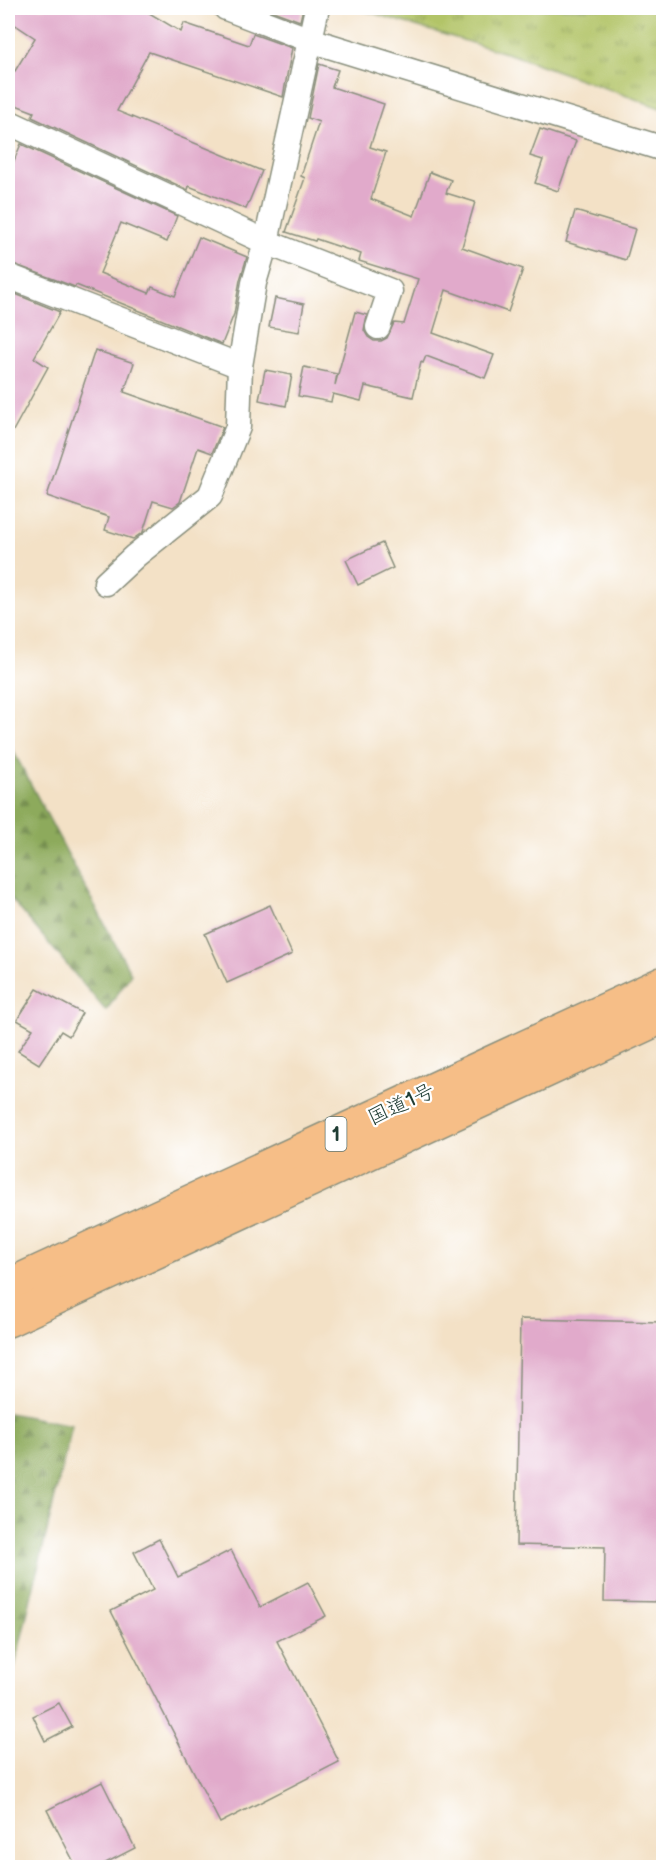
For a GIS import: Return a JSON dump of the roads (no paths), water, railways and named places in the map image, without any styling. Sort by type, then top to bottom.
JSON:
[{"type":"highway","name":"国道1号","points":[[8,1286],[663,982]]},
{"type":"highway","name":"国道1号","points":[[8,1320],[663,1016]]},
{"type":"street","points":[[226,8],[310,40],[663,149]]},
{"type":"street","points":[[106,583],[135,556],[210,496],[238,427],[240,366],[254,283],[266,242],[317,8]]},
{"type":"street","points":[[8,122],[266,242],[390,291],[378,327]]},
{"type":"street","points":[[8,276],[240,366]]}]
